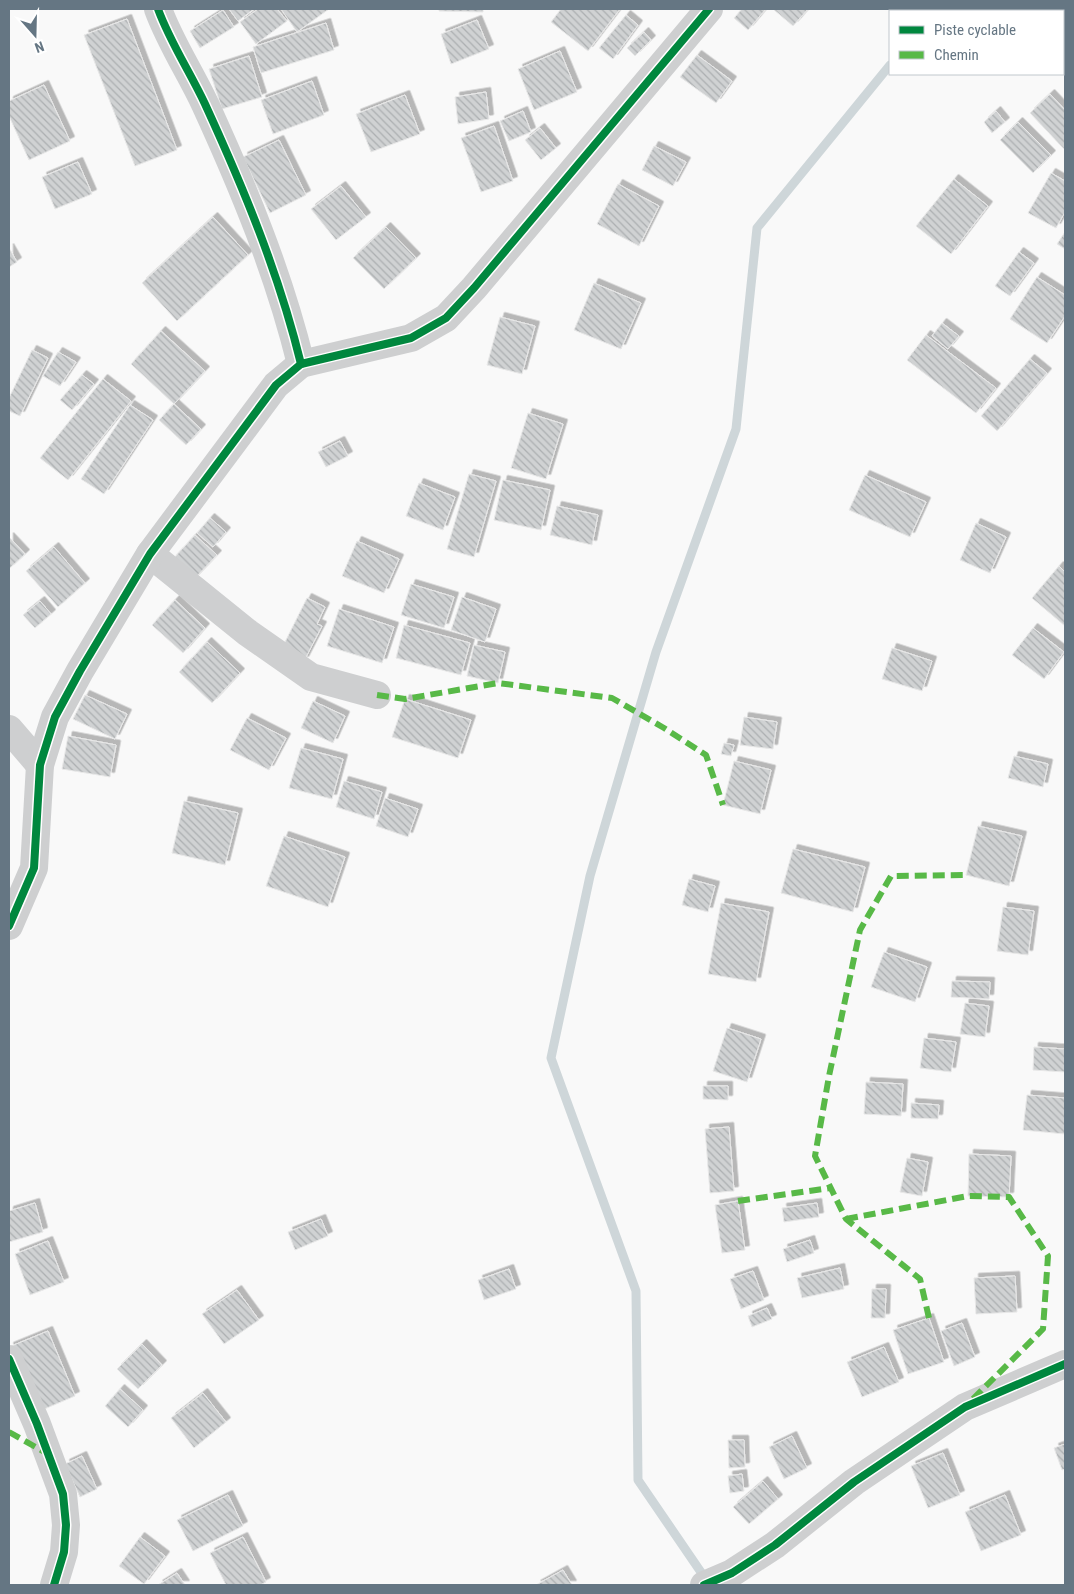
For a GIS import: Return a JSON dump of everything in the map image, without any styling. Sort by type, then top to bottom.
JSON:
[{"type":"street","points":[[158,9],[235,170],[272,264],[290,321],[300,364]]},
{"type":"street","points":[[9,926],[34,868],[40,765],[55,717],[80,671],[150,554],[276,385],[300,364],[410,338],[446,318],[474,288],[710,9]]},
{"type":"street","points":[[150,554],[248,633],[311,677],[377,695]]},
{"type":"street","points":[[9,730],[40,765]]},
{"type":"street","points":[[9,1359],[37,1424],[63,1494],[66,1525],[64,1552],[54,1585]]},
{"type":"street","points":[[704,1585],[732,1573],[775,1545],[854,1482],[965,1406],[1065,1364]]},
{"type":"building","points":[[229,9],[254,9],[238,21]]},
{"type":"building","points":[[258,9],[277,9],[287,21],[256,44],[240,22]]},
{"type":"building","points":[[281,9],[329,9],[297,32]]},
{"type":"building","points":[[439,9],[483,9],[483,12],[439,11]]},
{"type":"building","points":[[561,9],[620,9],[588,51],[551,22]]},
{"type":"building","points":[[742,9],[765,10],[748,30],[734,18]]},
{"type":"building","points":[[773,9],[808,9],[793,26]]},
{"type":"building","points":[[223,10],[234,27],[200,48],[190,31]]},
{"type":"building","points":[[626,15],[638,25],[613,59],[599,48]]},
{"type":"building","points":[[127,19],[177,150],[135,166],[84,35]]},
{"type":"building","points":[[477,20],[489,49],[451,64],[441,34]]},
{"type":"building","points":[[326,23],[334,50],[261,73],[253,47]]},
{"type":"building","points":[[644,32],[651,40],[635,56],[627,48]]},
{"type":"building","points":[[560,51],[577,92],[534,110],[518,69]]},
{"type":"building","points":[[697,55],[732,81],[716,103],[680,77]]},
{"type":"building","points":[[249,56],[262,97],[222,109],[209,69]]},
{"type":"building","points":[[312,81],[324,115],[273,134],[261,100]]},
{"type":"building","points":[[44,85],[70,141],[29,160],[9,116],[9,101]]},
{"type":"building","points":[[486,92],[489,119],[458,124],[455,97]]},
{"type":"building","points":[[1050,94],[1065,110],[1065,150],[1030,113]]},
{"type":"building","points":[[405,95],[420,134],[371,152],[356,114]]},
{"type":"building","points":[[523,111],[531,132],[509,141],[500,121]]},
{"type":"building","points":[[996,111],[1005,122],[992,133],[984,122]]},
{"type":"building","points":[[1018,122],[1051,155],[1033,173],[1000,140]]},
{"type":"building","points":[[494,126],[513,181],[481,192],[461,138]]},
{"type":"building","points":[[540,128],[556,148],[541,160],[525,140]]},
{"type":"building","points":[[279,140],[306,195],[270,213],[243,157]]},
{"type":"building","points":[[654,146],[686,162],[673,186],[642,170]]},
{"type":"building","points":[[78,162],[92,194],[55,209],[42,177]]},
{"type":"building","points":[[1051,173],[1065,181],[1065,212],[1056,228],[1028,213]]},
{"type":"building","points":[[954,179],[988,206],[951,254],[916,226]]},
{"type":"building","points":[[618,184],[659,206],[639,246],[597,224]]},
{"type":"building","points":[[341,186],[366,217],[336,240],[311,209]]},
{"type":"building","points":[[213,217],[248,255],[177,321],[142,283]]},
{"type":"building","points":[[386,227],[416,258],[384,289],[353,258]]},
{"type":"building","points":[[1065,232],[1065,249],[1057,244]]},
{"type":"building","points":[[9,248],[17,262],[9,267]]},
{"type":"building","points":[[1019,252],[1034,263],[1010,296],[995,286]]},
{"type":"building","points":[[1037,277],[1065,295],[1065,316],[1047,343],[1010,319]]},
{"type":"building","points":[[594,283],[641,303],[621,349],[574,330]]},
{"type":"building","points":[[500,317],[535,326],[522,374],[487,365]]},
{"type":"building","points":[[942,323],[959,336],[948,349],[932,336]]},
{"type":"building","points":[[161,331],[205,371],[174,404],[131,364]]},
{"type":"building","points":[[926,335],[996,388],[976,413],[907,360]]},
{"type":"building","points":[[32,350],[48,358],[20,416],[9,411],[9,398]]},
{"type":"building","points":[[58,352],[76,362],[60,386],[43,376]]},
{"type":"building","points":[[1030,359],[1047,373],[997,431],[981,416]]},
{"type":"building","points":[[82,375],[94,384],[72,410],[60,400]]},
{"type":"building","points":[[103,379],[131,401],[68,480],[40,458]]},
{"type":"building","points":[[174,404],[201,429],[186,445],[159,420]]},
{"type":"building","points":[[130,405],[153,420],[104,494],[81,479]]},
{"type":"building","points":[[528,413],[563,424],[546,479],[511,468]]},
{"type":"building","points":[[340,441],[348,456],[326,467],[318,452]]},
{"type":"building","points":[[469,474],[496,481],[474,557],[447,549]]},
{"type":"building","points":[[865,475],[926,502],[910,537],[849,510]]},
{"type":"building","points":[[503,480],[550,490],[541,530],[494,520]]},
{"type":"building","points":[[419,483],[455,497],[443,530],[406,516]]},
{"type":"building","points":[[557,506],[598,515],[592,545],[550,535]]},
{"type":"building","points":[[210,518],[226,532],[213,547],[197,533]]},
{"type":"building","points":[[976,523],[1006,537],[990,573],[960,560]]},
{"type":"building","points":[[195,535],[217,555],[194,579],[172,560]]},
{"type":"building","points":[[9,537],[25,554],[9,569]]},
{"type":"building","points":[[357,541],[399,559],[384,593],[342,576]]},
{"type":"building","points":[[54,547],[85,583],[58,607],[26,571]]},
{"type":"building","points":[[1059,566],[1065,572],[1065,626],[1032,598]]},
{"type":"building","points":[[411,584],[454,597],[444,628],[401,615]]},
{"type":"building","points":[[462,597],[496,609],[485,642],[451,630]]},
{"type":"building","points":[[307,598],[325,607],[317,624],[322,626],[304,661],[281,650]]},
{"type":"building","points":[[175,600],[205,628],[183,653],[152,625]]},
{"type":"building","points":[[40,601],[51,614],[35,628],[23,615]]},
{"type":"building","points":[[339,609],[394,627],[382,663],[327,646]]},
{"type":"building","points":[[404,625],[470,643],[461,675],[396,658]]},
{"type":"building","points":[[1033,628],[1064,652],[1044,679],[1012,655]]},
{"type":"building","points":[[207,642],[240,673],[212,703],[179,672]]},
{"type":"building","points":[[474,645],[505,652],[498,683],[467,676]]},
{"type":"building","points":[[892,648],[932,661],[922,691],[882,679]]},
{"type":"building","points":[[85,695],[127,714],[115,739],[73,719]]},
{"type":"building","points":[[405,699],[471,720],[458,758],[392,737]]},
{"type":"building","points":[[313,701],[345,716],[333,743],[301,728]]},
{"type":"building","points":[[744,717],[777,722],[773,749],[740,745]]},
{"type":"building","points":[[247,718],[286,738],[269,770],[230,750]]},
{"type":"building","points":[[68,736],[116,745],[110,777],[62,769]]},
{"type":"building","points":[[724,743],[734,745],[731,756],[721,754]]},
{"type":"building","points":[[301,748],[343,759],[332,799],[289,788]]},
{"type":"building","points":[[1014,756],[1048,764],[1043,787],[1008,778]]},
{"type":"building","points":[[734,761],[771,770],[760,814],[723,805]]},
{"type":"building","points":[[344,781],[382,792],[374,819],[336,807]]},
{"type":"building","points":[[385,798],[418,809],[408,837],[376,826]]},
{"type":"building","points":[[184,801],[238,813],[225,865],[172,853]]},
{"type":"building","points":[[978,826],[1022,836],[1009,886],[966,875]]},
{"type":"building","points":[[284,836],[345,857],[328,907],[266,886]]},
{"type":"building","points":[[793,849],[865,867],[853,912],[781,893]]},
{"type":"building","points":[[689,879],[715,886],[708,912],[682,905]]},
{"type":"building","points":[[721,903],[769,912],[756,982],[708,974]]},
{"type":"building","points":[[1003,907],[1034,911],[1028,955],[997,951]]},
{"type":"building","points":[[884,952],[927,967],[915,1002],[871,987]]},
{"type":"building","points":[[952,981],[990,982],[989,999],[951,997]]},
{"type":"building","points":[[965,1003],[989,1006],[985,1037],[960,1034]]},
{"type":"building","points":[[727,1028],[761,1039],[747,1082],[713,1071]]},
{"type":"building","points":[[924,1038],[956,1042],[951,1072],[920,1068]]},
{"type":"building","points":[[1034,1047],[1065,1049],[1065,1072],[1033,1070]]},
{"type":"building","points":[[866,1082],[903,1084],[901,1116],[864,1114]]},
{"type":"building","points":[[703,1086],[728,1086],[728,1100],[703,1099]]},
{"type":"building","points":[[1027,1095],[1065,1098],[1065,1134],[1023,1130]]},
{"type":"building","points":[[911,1103],[939,1105],[938,1119],[911,1118]]},
{"type":"building","points":[[729,1127],[734,1191],[710,1193],[705,1129]]},
{"type":"building","points":[[969,1154],[1011,1156],[1009,1197],[968,1196]]},
{"type":"building","points":[[907,1158],[928,1162],[922,1196],[900,1192]]},
{"type":"building","points":[[738,1201],[745,1250],[722,1253],[715,1205]]},
{"type":"building","points":[[35,1203],[43,1232],[9,1242],[9,1211]]},
{"type":"building","points":[[817,1203],[819,1217],[784,1222],[782,1208]]},
{"type":"building","points":[[321,1219],[328,1236],[295,1250],[288,1232]]},
{"type":"building","points":[[810,1240],[814,1253],[787,1262],[783,1249]]},
{"type":"building","points":[[48,1241],[64,1282],[30,1295],[15,1254]]},
{"type":"building","points":[[840,1268],[844,1289],[802,1298],[797,1278]]},
{"type":"building","points":[[509,1269],[516,1289],[484,1300],[478,1280]]},
{"type":"building","points":[[753,1271],[764,1300],[741,1309],[730,1279]]},
{"type":"building","points":[[1015,1276],[1017,1312],[976,1314],[974,1278]]},
{"type":"building","points":[[872,1289],[886,1289],[885,1318],[871,1318]]},
{"type":"building","points":[[237,1290],[259,1320],[224,1344],[202,1314]]},
{"type":"building","points":[[767,1308],[772,1319],[752,1327],[748,1316]]},
{"type":"building","points":[[929,1318],[944,1362],[908,1374],[893,1330]]},
{"type":"building","points":[[962,1323],[975,1357],[954,1366],[941,1331]]},
{"type":"building","points":[[48,1331],[75,1396],[35,1413],[9,1347]]},
{"type":"building","points":[[142,1344],[162,1365],[138,1389],[117,1369]]},
{"type":"building","points":[[884,1347],[899,1382],[862,1397],[847,1362]]},
{"type":"building","points":[[120,1389],[143,1410],[128,1427],[105,1406]]},
{"type":"building","points":[[203,1393],[226,1422],[194,1448],[171,1418]]},
{"type":"building","points":[[792,1436],[807,1468],[784,1479],[769,1447]]},
{"type":"building","points":[[728,1440],[744,1440],[745,1467],[729,1468]]},
{"type":"building","points":[[1065,1444],[1065,1469],[1062,1470],[1054,1448]]},
{"type":"building","points":[[943,1453],[960,1495],[928,1508],[911,1466]]},
{"type":"building","points":[[82,1456],[97,1489],[80,1497],[65,1464]]},
{"type":"building","points":[[742,1474],[744,1491],[730,1493],[728,1476]]},
{"type":"building","points":[[763,1481],[778,1499],[749,1524],[733,1507]]},
{"type":"building","points":[[228,1495],[243,1526],[193,1551],[177,1520]]},
{"type":"building","points":[[1005,1495],[1021,1535],[981,1551],[965,1512]]},
{"type":"building","points":[[140,1537],[165,1556],[144,1584],[119,1566]]},
{"type":"building","points":[[243,1537],[266,1582],[260,1585],[226,1585],[210,1553]]},
{"type":"building","points":[[563,1570],[572,1585],[536,1585]]},
{"type":"building","points":[[177,1573],[185,1585],[158,1585]]},
{"type":"waterway","points":[[707,1581],[638,1480],[636,1291],[551,1058],[590,876],[656,652],[736,429],[757,228],[889,66]]},
{"type":"marked path","points":[[377,695],[405,699],[498,683],[612,698],[706,755],[723,805]]},
{"type":"marked path","points":[[929,1318],[920,1279],[846,1219],[815,1156],[829,1076],[860,930],[891,876],[966,875]]},
{"type":"marked path","points":[[738,1201],[830,1188]]},
{"type":"marked path","points":[[846,1219],[968,1196],[1009,1197],[1048,1256],[1043,1329],[970,1402]]},
{"type":"marked path","points":[[9,1432],[48,1454]]},
{"type":"cycle path","points":[[158,9],[168,33],[205,104],[247,200],[282,297],[301,364]]},
{"type":"cycle path","points":[[9,926],[34,868],[40,765],[55,717],[80,671],[150,554],[276,385],[301,364],[411,338],[446,318],[474,288],[709,9]]},
{"type":"cycle path","points":[[9,1359],[37,1424],[63,1494],[66,1525],[64,1552],[54,1585]]},
{"type":"cycle path","points":[[704,1585],[732,1573],[775,1545],[854,1482],[965,1407],[1065,1364]]}]
